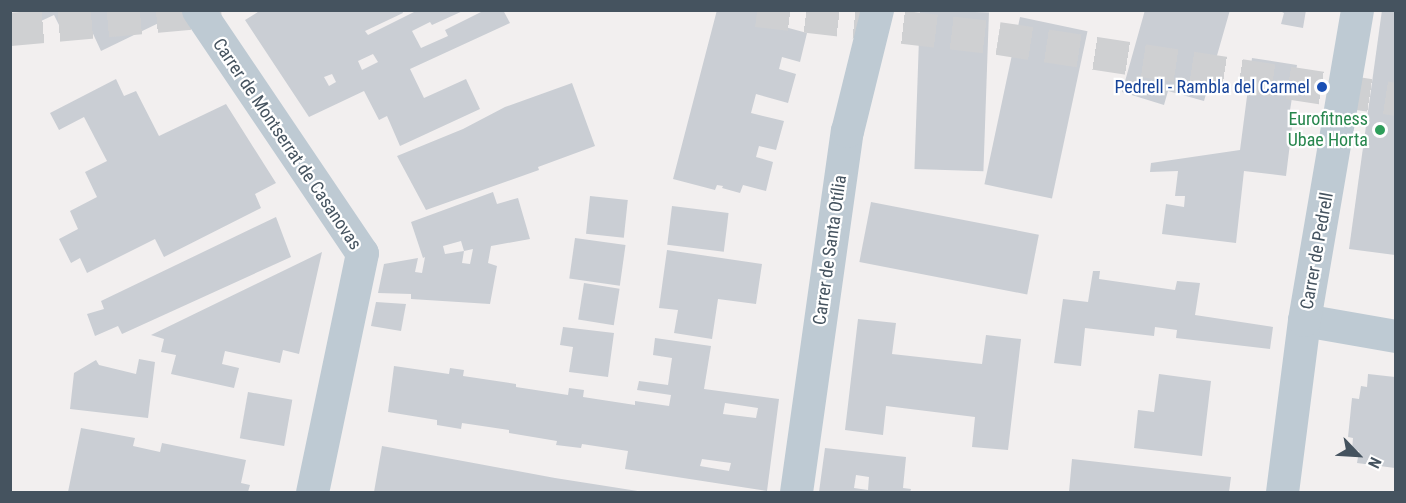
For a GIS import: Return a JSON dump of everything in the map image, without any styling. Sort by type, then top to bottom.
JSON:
[{"type":"street","name":"Carrer de Montserrat de Casanovas","points":[[198,10],[362,253],[312,492]]},
{"type":"street","name":"Carrer de Santa Otília","points":[[796,492],[847,131],[877,10]]},
{"type":"street","name":"Carrer de Pedrell","points":[[1282,492],[1304,320],[1357,10]]},
{"type":"street","points":[[1304,320],[1395,336]]},
{"type":"building","points":[[20,10],[161,10],[167,19],[101,51],[89,25],[65,37],[54,15],[28,27]]},
{"type":"building","points":[[261,10],[402,10],[403,13],[365,31],[368,35],[418,10],[465,10],[412,31],[421,48],[448,36],[445,30],[485,10],[503,10],[510,23],[410,69],[424,98],[466,79],[480,109],[400,146],[387,116],[379,120],[364,91],[309,117],[245,20]],"holes":[[[373,54],[378,62],[362,70],[358,61]],[[332,74],[336,82],[329,86],[324,77]]]},
{"type":"building","points":[[717,10],[763,10],[762,15],[787,19],[785,27],[807,33],[800,62],[782,57],[779,69],[796,74],[788,103],[756,94],[751,113],[784,121],[776,150],[759,146],[756,157],[773,162],[766,191],[743,185],[740,193],[717,185],[715,190],[673,179]]},
{"type":"building","points":[[920,10],[989,12],[983,171],[914,169]]},
{"type":"building","points":[[1145,10],[1230,10],[1204,101],[1168,91],[1164,105],[1122,92]]},
{"type":"building","points":[[1278,10],[1306,10],[1303,28],[1281,24],[1284,13]]},
{"type":"building","name":"Eurofitness Ubae Horta","points":[[1382,10],[1395,10],[1395,255],[1349,249]]},
{"type":"building","points":[[1020,17],[1087,31],[1052,199],[984,184]]},
{"type":"building","points":[[1252,58],[1297,65],[1289,117],[1293,119],[1286,176],[1244,171],[1236,243],[1162,234],[1166,204],[1184,207],[1185,196],[1175,196],[1178,171],[1150,172],[1151,163],[1240,150]]},
{"type":"building","points":[[116,79],[124,96],[136,91],[159,136],[226,104],[276,183],[255,194],[261,208],[164,257],[155,239],[87,273],[80,258],[71,263],[59,239],[78,229],[70,211],[97,197],[85,172],[107,161],[84,117],[59,130],[50,113]]},
{"type":"building","points":[[572,83],[595,146],[538,167],[539,170],[426,210],[397,156],[463,129],[505,107]]},
{"type":"building","points":[[493,192],[497,204],[518,198],[530,239],[491,246],[488,263],[497,266],[490,304],[411,299],[411,294],[378,293],[384,264],[418,258],[415,272],[422,273],[425,257],[423,258],[411,222]],"holes":[[[461,241],[464,251],[445,254],[443,246]],[[473,249],[470,264],[462,263],[464,251]]]},
{"type":"building","points":[[590,196],[628,200],[624,238],[586,234]]},
{"type":"building","points":[[871,202],[1039,235],[1027,295],[859,262]]},
{"type":"building","points":[[672,206],[729,213],[724,252],[667,245]]},
{"type":"building","points":[[276,217],[291,257],[122,334],[118,326],[95,336],[87,314],[104,309],[101,301]]},
{"type":"building","points":[[575,238],[626,245],[620,286],[569,279]]},
{"type":"building","points":[[667,250],[762,264],[756,304],[718,299],[712,339],[674,333],[678,310],[659,308]]},
{"type":"building","points":[[322,252],[299,354],[283,350],[280,363],[225,351],[222,364],[239,368],[234,388],[171,374],[176,355],[161,352],[164,339],[151,335]]},
{"type":"building","points":[[1093,271],[1100,271],[1099,279],[1175,290],[1177,281],[1200,283],[1195,315],[1273,327],[1270,349],[1176,338],[1177,330],[1155,327],[1154,336],[1085,328],[1081,366],[1054,363],[1063,299],[1088,302]]},
{"type":"building","points":[[584,283],[620,289],[614,325],[578,320]]},
{"type":"building","points":[[376,302],[406,304],[401,331],[371,326]]},
{"type":"building","points":[[858,319],[896,323],[892,354],[982,364],[986,335],[1021,339],[1008,450],[972,447],[975,417],[886,406],[883,435],[845,430]]},
{"type":"building","points":[[563,327],[614,333],[608,377],[569,372],[573,347],[560,345]]},
{"type":"building","points":[[655,338],[711,346],[704,389],[779,399],[767,491],[625,469],[628,451],[582,444],[581,448],[556,445],[557,441],[509,433],[509,430],[462,423],[461,429],[437,425],[437,420],[388,412],[394,366],[449,374],[450,368],[464,370],[463,376],[516,384],[516,387],[568,395],[569,388],[584,390],[583,397],[635,405],[635,401],[669,406],[671,395],[637,390],[639,381],[668,385],[672,358],[653,355]],"holes":[[[725,403],[758,408],[756,418],[723,414]],[[702,459],[731,463],[729,471],[700,466]]]},
{"type":"building","points":[[139,359],[155,362],[148,418],[70,409],[74,373],[96,360],[99,365],[136,374]]},
{"type":"building","points":[[1159,374],[1211,381],[1202,456],[1134,448],[1138,410],[1154,412]]},
{"type":"building","points":[[1368,374],[1395,377],[1395,468],[1357,463],[1359,451],[1352,450],[1353,438],[1348,437],[1352,398],[1359,399],[1361,386],[1367,387]]},
{"type":"building","points":[[248,392],[292,400],[284,446],[240,438]]},
{"type":"building","points":[[81,428],[135,438],[133,446],[160,452],[162,443],[246,460],[241,483],[250,485],[248,492],[68,492]]},
{"type":"building","points":[[382,446],[555,478],[644,492],[374,492]]},
{"type":"building","points":[[825,448],[906,457],[903,488],[911,489],[910,492],[819,492]],"holes":[[[856,475],[869,477],[868,490],[854,488]]]},
{"type":"building","points":[[1072,459],[1231,477],[1229,492],[1069,492]]},
{"type":"tunnel","points":[[10,29],[221,10]]},
{"type":"tunnel","points":[[757,10],[998,38],[1396,99]]},
{"type":"place","name":"Pedrell - Rambla del Carmel","points":[[1322,87]]},
{"type":"place","name":"Eurofitness Ubae Horta","points":[[1380,130]]}]
